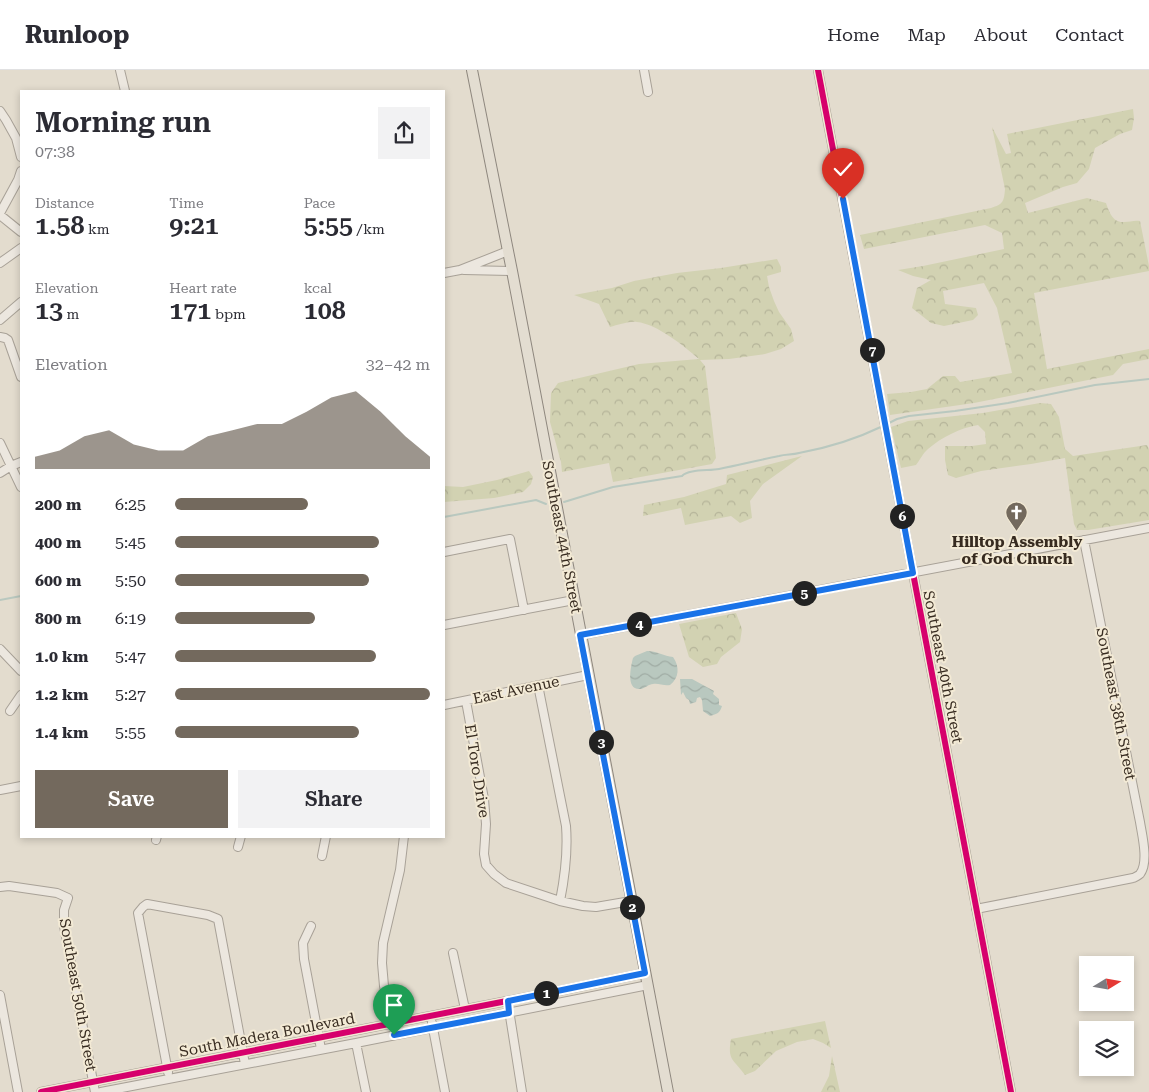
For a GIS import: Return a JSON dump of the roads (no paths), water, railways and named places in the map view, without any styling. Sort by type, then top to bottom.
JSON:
[{"type":"main road","name":"Southeast 44th Street","points":[[472,70],[668,1092]]},
{"type":"street","points":[[120,70],[125,90]]},
{"type":"street","points":[[644,70],[648,92]]},
{"type":"street","name":"Southeast 40th Street","points":[[818,70],[1011,1092]]},
{"type":"street","points":[[0,112],[16,138],[20,153]]},
{"type":"street","points":[[20,174],[0,214],[20,231]]},
{"type":"street","points":[[0,264],[20,249]]},
{"type":"street","points":[[445,274],[460,270],[508,251]]},
{"type":"street","points":[[460,270],[512,271]]},
{"type":"street","points":[[0,320],[20,303]]},
{"type":"street","points":[[4,339],[20,375]]},
{"type":"street","points":[[0,443],[20,484]]},
{"type":"street","points":[[0,473],[20,462]]},
{"type":"street","points":[[580,635],[1149,528]]},
{"type":"street","points":[[445,552],[510,539],[524,610]]},
{"type":"street","name":"Southeast 38th Street","points":[[976,909],[1133,878],[1139,874],[1142,868],[1145,856],[1140,822],[1084,540]]},
{"type":"street","points":[[445,626],[574,600]]},
{"type":"street","points":[[0,649],[20,670]]},
{"type":"street","name":"East Avenue","points":[[445,705],[588,675]]},
{"type":"street","points":[[538,685],[566,826],[566,870],[560,901]]},
{"type":"street","points":[[10,711],[20,696]]},
{"type":"street","name":"El Toro Drive","points":[[466,701],[484,799],[486,824],[484,854],[486,864],[494,874],[506,883],[560,901],[583,906],[596,907],[631,901]]},
{"type":"street","points":[[0,790],[20,786]]},
{"type":"street","points":[[238,847],[240,838]]},
{"type":"street","points":[[322,856],[326,838]]},
{"type":"street","points":[[392,1023],[384,986],[382,943],[400,870],[404,838]]},
{"type":"street","name":"Southeast 50th Street","points":[[0,887],[9,886],[57,893],[68,898],[64,910],[64,926],[95,1092]]},
{"type":"street","points":[[170,1079],[138,913],[143,906],[148,904],[208,915],[218,919],[245,1064]]},
{"type":"street","points":[[311,926],[303,943],[303,951],[321,1049]]},
{"type":"street","points":[[454,953],[465,1009]]},
{"type":"street","name":"South Madera Boulevard","points":[[41,1092],[645,973]]},
{"type":"street","name":"South Madera Boulevard","points":[[101,1092],[648,985]]},
{"type":"street","points":[[0,995],[18,1092]]},
{"type":"street","points":[[508,1001],[522,1092]]},
{"type":"street","points":[[430,1016],[444,1092]]},
{"type":"street","points":[[356,1043],[366,1092]]},
{"type":"water","points":[[647,651],[673,657],[678,672],[670,685],[651,684],[641,689],[636,689],[633,686],[630,677],[633,658]]},
{"type":"water","points":[[680,679],[692,679],[714,691],[713,694],[719,699],[719,705],[722,706],[719,712],[710,716],[703,711],[700,697],[697,698],[696,702],[690,704],[683,692],[681,695]]},
{"type":"waterway","points":[[887,424],[909,416],[1008,403],[1095,385],[1149,379]]},
{"type":"waterway","points":[[564,502],[613,487],[682,476],[694,471],[719,469],[782,455],[796,454],[852,439],[883,426]]},
{"type":"waterway","points":[[445,517],[536,500],[546,504]]},
{"type":"waterway","points":[[0,600],[20,596]]},
{"type":"place","name":"Hilltop Assembly of God Church","points":[[1017,532]]}]
